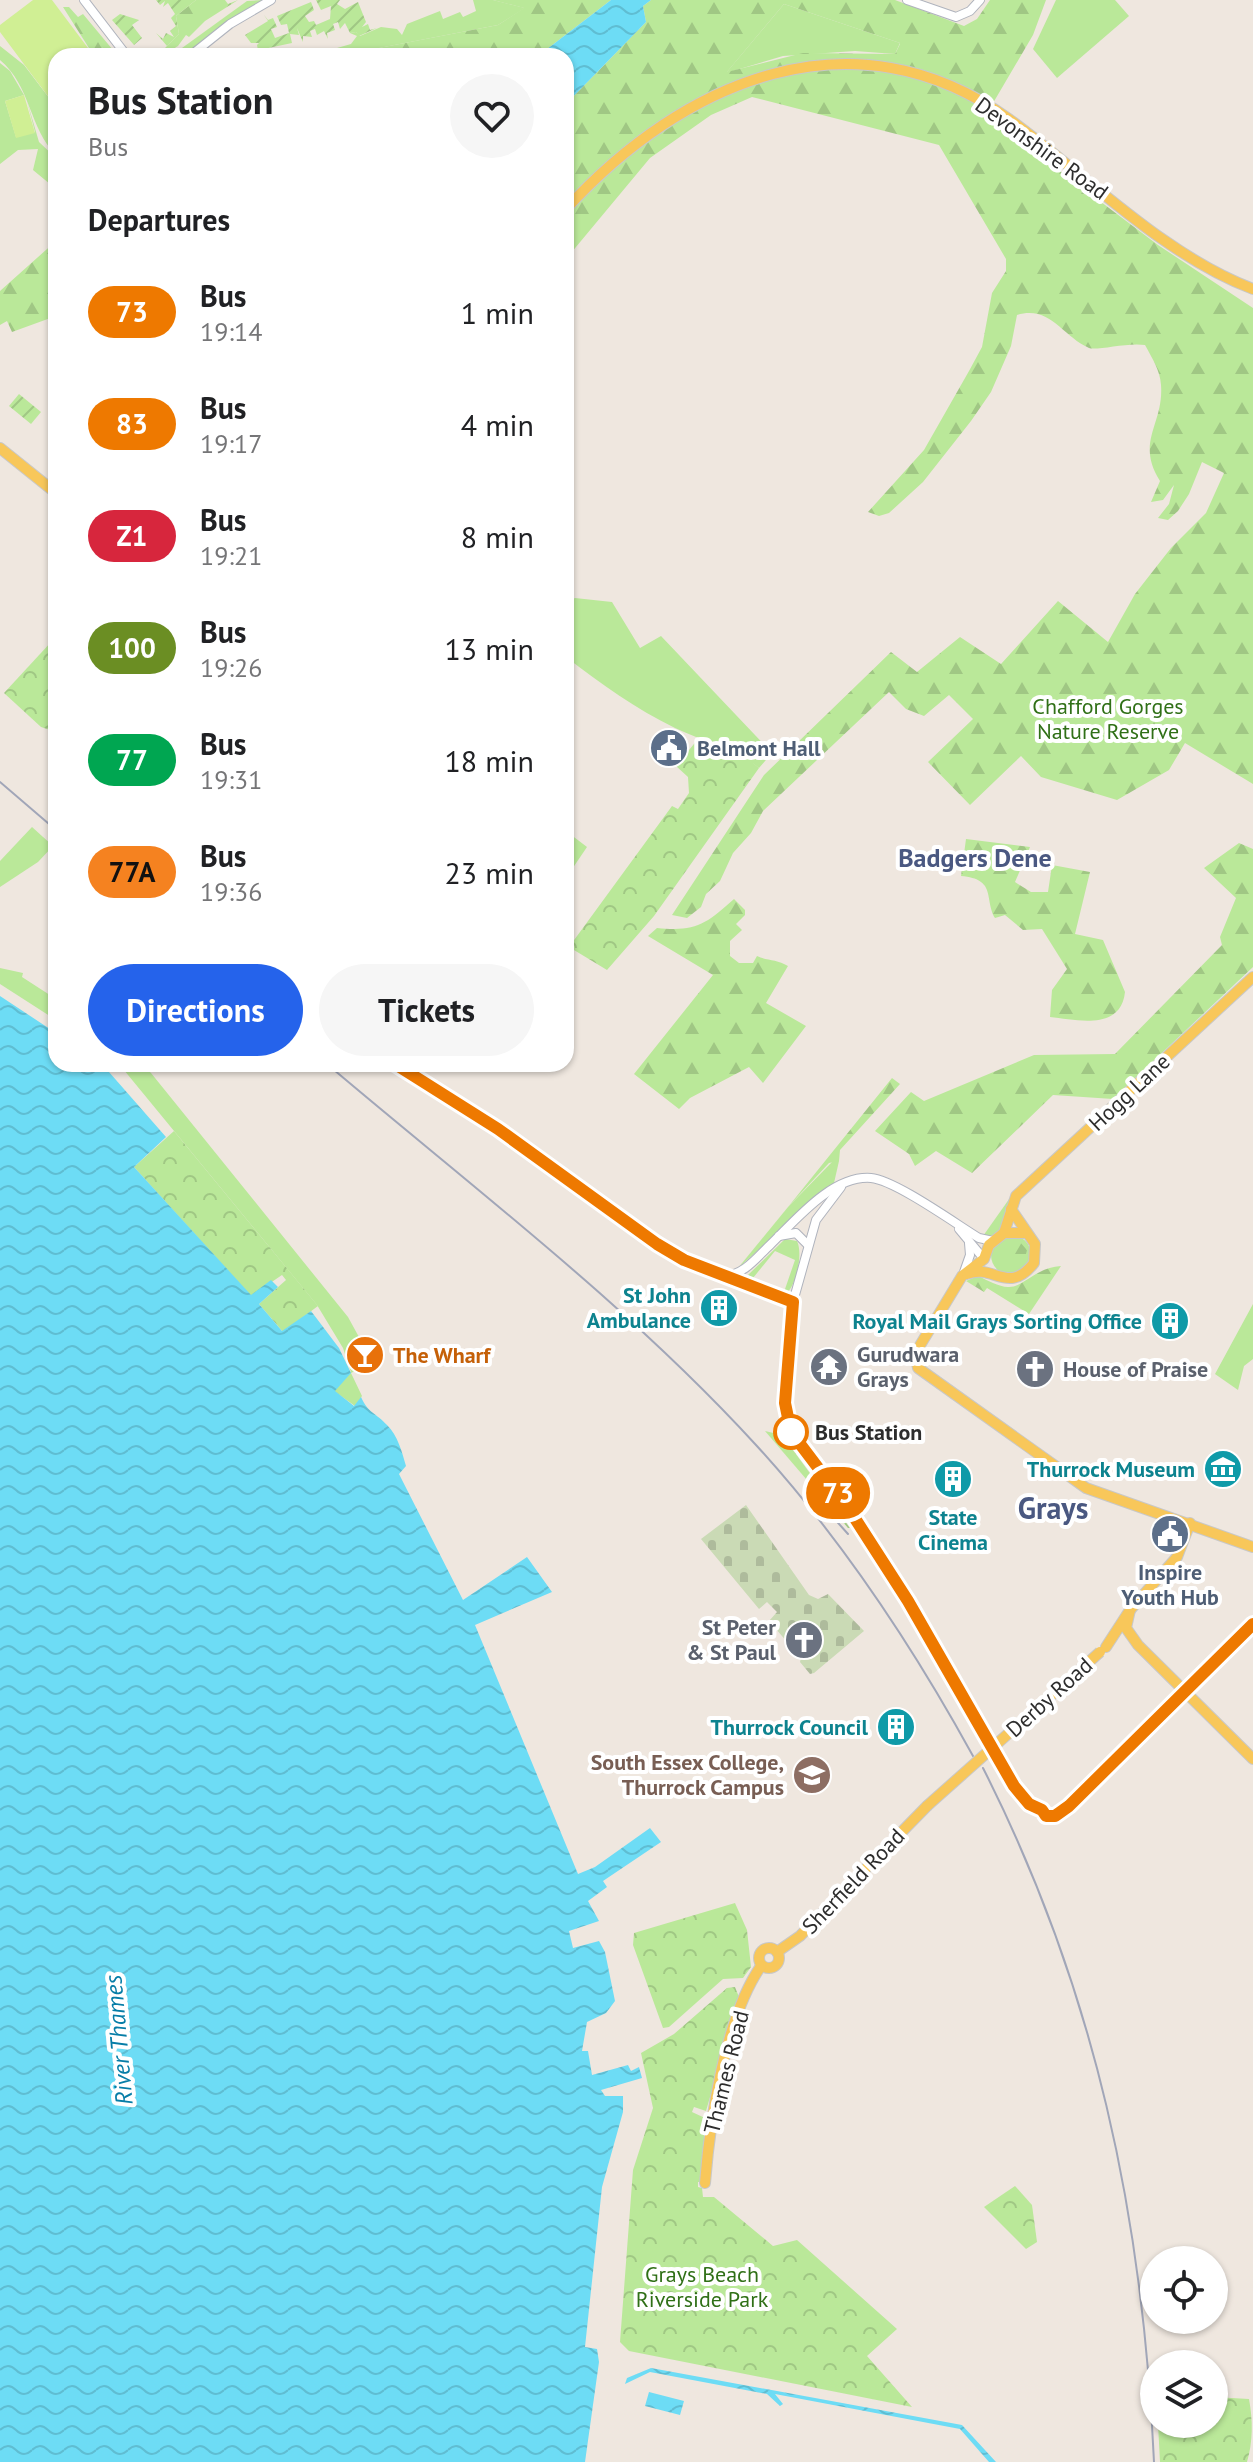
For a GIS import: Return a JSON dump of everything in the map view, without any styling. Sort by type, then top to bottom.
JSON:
[{"type":"main road","name":"Devonshire Road","points":[[574,202],[649,134],[721,90],[759,76],[799,67],[882,67],[931,78],[984,103],[1180,250],[1216,272],[1253,289]]},
{"type":"main road","points":[[0,448],[48,487]]},
{"type":"main road","name":"Hogg Lane","points":[[1004,1233],[1016,1196],[1253,977]]},
{"type":"main road","points":[[962,1276],[975,1271],[1015,1278],[1034,1263],[1035,1244],[1024,1233],[1011,1209]]},
{"type":"main road","points":[[1024,1233],[1004,1233],[993,1241],[984,1259],[962,1276],[919,1347],[917,1364],[925,1375],[1090,1489],[1253,1547]]},
{"type":"main road","points":[[984,1259],[998,1277]]},
{"type":"main road","name":"Derby Road","points":[[1103,1650],[1130,1610],[1177,1557],[1190,1523]]},
{"type":"main road","points":[[1130,1610],[1126,1628],[1138,1645],[1253,1759]]},
{"type":"main road","points":[[1184,1691],[1253,1624]]},
{"type":"main road","name":"Derby Road","points":[[927,1806],[1103,1650],[1121,1640],[1138,1645]]},
{"type":"main road","name":"Sherfield Road","points":[[761,1966],[758,1957],[763,1950],[777,1952],[800,1936],[927,1806]]},
{"type":"main road","name":"Thames Road","points":[[705,2183],[709,2128],[723,2070],[748,1987],[761,1966]]},
{"type":"street","points":[[84,0],[121,48]]},
{"type":"street","points":[[200,48],[230,24],[271,0]]},
{"type":"street","points":[[907,0],[956,17],[964,15],[980,0]]},
{"type":"street","points":[[408,1072],[498,1129],[657,1244],[684,1260],[793,1302],[819,1212],[841,1187]]},
{"type":"street","points":[[724,1276],[746,1267],[800,1215],[841,1187],[863,1178],[880,1180],[983,1240],[993,1241]]},
{"type":"street","points":[[950,1221],[984,1259]]},
{"type":"street","points":[[779,1237],[796,1233],[808,1245]]},
{"type":"street","points":[[962,1276],[970,1255],[967,1239]]},
{"type":"street","points":[[746,1267],[743,1277],[752,1286]]},
{"type":"green space","points":[[33,0],[52,0],[88,48],[48,48],[48,96],[0,32],[0,25]]},
{"type":"green space","points":[[156,0],[196,0],[176,16],[179,34],[167,46],[156,33],[163,39],[166,33],[174,37],[170,31],[176,26],[171,18],[175,14],[168,3],[163,7],[165,1],[160,5]]},
{"type":"green space","points":[[196,0],[225,0],[228,4],[238,0],[205,21],[189,37],[186,35],[178,46],[165,48],[179,34],[176,16]]},
{"type":"green space","points":[[264,0],[194,48],[182,48],[247,1]]},
{"type":"green space","points":[[316,0],[340,0],[337,4],[345,9],[358,2],[366,22],[362,27],[368,24],[370,30],[377,28],[359,36],[356,32],[350,33],[345,23],[340,29],[338,22],[333,24],[335,30],[327,33],[328,39],[324,31],[317,35],[315,29],[310,31],[312,37],[303,36],[303,42],[297,28],[299,35],[290,34],[292,43],[268,48],[258,48],[259,43],[251,43],[245,35],[268,21],[264,15],[268,20],[273,18],[277,27],[271,29],[275,38],[289,33],[287,24],[281,25],[277,16],[311,2],[314,10],[305,16],[316,25],[330,19],[331,6],[321,10]]},
{"type":"green space","points":[[473,0],[493,0],[525,8],[498,25],[379,48],[337,48],[351,44],[357,36],[350,33],[356,32],[360,36],[381,27],[397,29],[402,35],[407,24],[440,11],[443,19],[460,12],[463,17],[476,11]]},
{"type":"green space","points":[[493,0],[611,0],[548,48],[379,48],[498,25],[524,8]]},
{"type":"green space","name":"Chafford Gorges Nature Reserve","points":[[651,0],[895,0],[964,26],[977,19],[990,0],[1046,0],[1033,35],[986,115],[1158,245],[1253,308],[1253,784],[1185,743],[1169,770],[1117,800],[1041,777],[1021,756],[970,805],[928,762],[973,719],[949,695],[924,716],[906,709],[889,692],[763,811],[751,833],[733,853],[720,881],[706,894],[701,907],[687,918],[672,915],[764,775],[891,652],[917,672],[960,637],[1001,664],[1058,601],[1108,642],[1135,594],[1171,548],[1206,513],[1224,473],[1202,462],[1189,494],[1178,511],[1168,520],[1158,518],[1169,504],[1174,485],[1163,500],[1151,502],[1160,481],[1153,467],[1150,444],[1159,411],[1161,385],[1145,345],[1089,348],[1047,318],[1028,313],[1017,315],[1011,346],[991,392],[923,482],[889,513],[879,516],[868,512],[924,450],[969,371],[982,347],[992,293],[1006,271],[1006,259],[939,145],[752,97],[711,115],[650,158],[574,249],[574,208],[579,202],[574,197],[574,96],[646,22],[643,6]],"holes":[[[784,4],[900,43],[895,54],[803,53],[727,72]]]},
{"type":"green space","points":[[1056,0],[1115,0],[1129,16],[1057,78],[1033,49]]},
{"type":"green space","points":[[784,4],[900,43],[895,54],[855,51],[783,56],[726,73]]},
{"type":"green space","points":[[63,7],[69,7],[78,17],[83,14],[111,48],[89,48]]},
{"type":"green space","points":[[120,14],[139,20],[132,25],[142,38],[134,45],[112,20]]},
{"type":"green space","points":[[0,46],[24,65],[48,96],[48,145],[18,82],[0,60]]},
{"type":"green space","points":[[0,63],[10,71],[24,95],[5,101],[16,137],[35,132],[27,101],[39,142],[48,150],[48,182],[33,170],[38,149],[18,150],[0,164]]},
{"type":"green space","points":[[24,95],[35,133],[16,138],[5,101]]},
{"type":"green space","points":[[48,113],[48,132],[43,117]]},
{"type":"green space","points":[[48,248],[48,319],[12,332],[7,321],[0,325],[0,291]]},
{"type":"green space","points":[[19,394],[41,412],[31,424],[9,406]]},
{"type":"green space","points":[[574,598],[612,602],[640,648],[661,636],[772,753],[759,768],[740,755],[646,713],[574,663]]},
{"type":"green space","points":[[48,645],[48,729],[41,727],[4,693]]},
{"type":"green space","points":[[698,739],[741,753],[759,768],[654,916],[607,970],[574,950],[574,940],[672,806],[678,809],[689,793],[688,777],[676,766]]},
{"type":"green space","points":[[32,827],[48,841],[48,851],[38,862],[0,887],[0,861]]},
{"type":"green space","points":[[574,837],[587,847],[574,866]]},
{"type":"green space","points":[[966,839],[1030,847],[1015,882],[1031,892],[1048,892],[1052,865],[1090,872],[1075,934],[1103,940],[1125,992],[1122,1004],[1115,1013],[1107,1018],[1085,1021],[1050,1017],[1052,990],[1067,969],[1042,929],[1023,930],[1005,915],[995,918],[985,886],[980,881],[961,876]]},
{"type":"green space","points":[[1239,843],[1253,849],[1253,967],[1113,1099],[1053,1095],[972,1173],[936,1151],[915,1166],[909,1154],[875,1131],[911,1092],[924,1101],[1034,1055],[1115,1054],[1222,945],[1220,937],[1236,898],[1204,868]]},
{"type":"green space","points":[[734,899],[745,910],[745,915],[736,924],[742,930],[730,941],[730,956],[739,963],[753,963],[757,956],[788,966],[766,1003],[806,1026],[763,1083],[749,1067],[690,1098],[679,1109],[634,1074],[713,975],[648,936],[657,928],[682,929],[700,924]]},
{"type":"green space","points":[[0,968],[23,973],[22,977],[48,994],[48,1015],[0,984]]},
{"type":"green space","points":[[126,1072],[151,1073],[348,1317],[365,1348],[353,1355],[359,1369],[351,1373],[362,1396],[355,1406],[334,1391],[351,1372],[343,1348],[317,1305]]},
{"type":"green space","points":[[892,1078],[900,1084],[840,1150],[839,1161],[829,1163],[788,1207]]},
{"type":"green space","points":[[174,1131],[318,1306],[283,1332],[259,1304],[286,1280],[282,1275],[251,1296],[134,1167]]},
{"type":"green space","points":[[833,1161],[839,1161],[834,1183],[738,1268],[788,1207]]},
{"type":"green space","points":[[1012,1195],[1003,1228],[991,1237],[983,1236]]},
{"type":"green space","points":[[1011,1235],[1025,1241],[1031,1255],[1025,1269],[1011,1275],[997,1269],[991,1255],[997,1241]]},
{"type":"green space","points":[[785,1239],[797,1241],[799,1246],[796,1275],[787,1293],[784,1292],[795,1260],[775,1251],[753,1278],[748,1275]]},
{"type":"green space","points":[[1019,1241],[1027,1250],[1024,1262],[1009,1269],[1001,1262],[1002,1248]]},
{"type":"green space","points":[[1061,1266],[1029,1314],[987,1288],[984,1292],[966,1281],[978,1276],[1008,1287],[1044,1270]]},
{"type":"green space","points":[[1253,1304],[1253,1359],[1244,1366],[1238,1390],[1215,1374]]},
{"type":"green space","points":[[765,1431],[782,1435],[850,1528],[848,1528]]},
{"type":"green space","points":[[746,1505],[809,1595],[818,1599],[828,1594],[864,1631],[814,1673],[810,1674],[800,1662],[801,1658],[769,1621],[777,1612],[767,1602],[759,1609],[701,1539]]},
{"type":"green space","points":[[735,1903],[747,1930],[751,1967],[743,1978],[723,1979],[669,2027],[663,2028],[633,1945],[634,1933]]},
{"type":"green space","name":"Grays Beach Riverside Park","points":[[735,1987],[739,1997],[706,2111],[694,2107],[692,2112],[705,2118],[703,2182],[698,2182],[698,2187],[702,2188],[703,2197],[714,2197],[773,2246],[797,2240],[897,2329],[867,2356],[912,2407],[629,2351],[620,2342],[633,2170],[653,2108],[641,2053],[674,2034],[727,1988]]},
{"type":"green space","points":[[1015,2186],[1032,2205],[1037,2242],[1026,2249],[984,2207]]},
{"type":"green space","points":[[1228,2398],[1249,2399],[1252,2431],[1247,2462],[1160,2462],[1159,2438],[1228,2438]]},
{"type":"water","points":[[611,0],[651,0],[643,6],[646,22],[574,96],[574,48],[548,48]]},
{"type":"water","name":"River Thames","points":[[0,996],[48,1028],[48,1072],[109,1072],[166,1137],[134,1167],[251,1295],[271,1280],[278,1287],[259,1304],[282,1331],[311,1311],[339,1348],[351,1373],[335,1391],[354,1406],[361,1397],[397,1439],[406,1466],[399,1474],[463,1600],[527,1557],[552,1592],[475,1625],[578,1874],[595,1867],[650,1828],[661,1842],[603,1881],[607,1887],[588,1901],[599,1921],[569,1931],[573,1948],[599,1941],[605,1952],[615,2001],[606,2013],[587,2022],[582,2051],[588,2051],[592,2075],[628,2065],[631,2071],[639,2067],[642,2078],[601,2090],[605,2096],[623,2096],[623,2112],[602,2187],[585,2347],[597,2349],[599,2362],[585,2462],[0,2462]]},
{"type":"water","points":[[651,2368],[962,2425],[996,2462],[989,2462],[960,2429],[775,2394],[783,2404],[780,2406],[767,2394],[650,2372],[625,2384],[627,2378]]},
{"type":"water","points":[[649,2392],[684,2401],[680,2415],[645,2406]]},
{"type":"railway","points":[[0,782],[48,823]]},
{"type":"railway","points":[[337,1072],[602,1295],[655,1343],[756,1445],[817,1517],[874,1594],[973,1756]]},
{"type":"railway","points":[[806,1487],[848,1534]]},
{"type":"railway","points":[[983,1768],[1022,1851],[1055,1935],[1083,2020],[1106,2106],[1125,2193],[1138,2281],[1154,2462]]},
{"type":"bus line","name":"73","points":[[408,1072],[498,1129],[536,1156],[546,1167],[572,1182],[657,1244],[684,1260],[793,1302],[785,1403],[787,1419],[795,1438],[856,1518],[879,1560],[909,1603],[1014,1786],[1029,1804],[1040,1808],[1046,1816],[1055,1816],[1069,1806],[1253,1624]]},
{"type":"place","name":"Belmont Hall","points":[[669,748]]},
{"type":"place","name":"St John Ambulance","points":[[719,1308]]},
{"type":"place","name":"Royal Mail Grays Sorting Office","points":[[1170,1321]]},
{"type":"place","name":"The Wharf","points":[[365,1355]]},
{"type":"place","name":"Gurudwara Grays","points":[[829,1367]]},
{"type":"place","name":"House of Praise","points":[[1035,1369]]},
{"type":"place","name":"Bus Station","points":[[791,1432]]},
{"type":"place","name":"Thurrock Museum","points":[[1223,1469]]},
{"type":"place","name":"State Cinema","points":[[953,1479]]},
{"type":"place","name":"Inspire Youth Hub","points":[[1170,1534]]},
{"type":"place","name":"St Peter & St Paul","points":[[804,1640]]},
{"type":"place","name":"Thurrock Council","points":[[896,1727]]},
{"type":"place","name":"South Essex College, Thurrock Campus","points":[[812,1775]]},
{"type":"district","name":"Badgers Dene","points":[[975,858]]},
{"type":"district","name":"Grays","points":[[1053,1509]]}]
